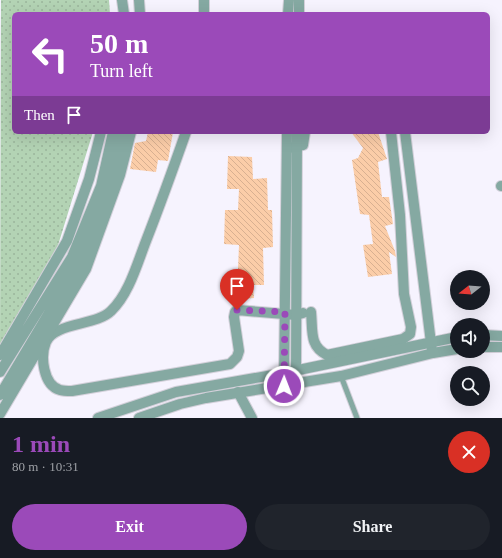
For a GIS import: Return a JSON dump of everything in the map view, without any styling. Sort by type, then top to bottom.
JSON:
[{"type":"street","points":[[122,0],[124,12]]},
{"type":"street","points":[[139,0],[140,12]]},
{"type":"street","points":[[204,0],[204,12]]},
{"type":"street","points":[[288,12],[289,0]]},
{"type":"street","points":[[299,0],[299,12]]},
{"type":"street","points":[[0,355],[67,241],[90,179],[101,134]]},
{"type":"street","points":[[0,372],[72,257],[101,186],[113,134]]},
{"type":"street","points":[[0,395],[81,259],[109,188],[122,134]]},
{"type":"street","points":[[0,414],[86,269],[120,175],[130,134]]},
{"type":"street","points":[[185,134],[141,255],[122,297],[111,311],[100,318],[58,331],[47,340],[44,351],[45,370],[51,384],[60,390],[72,391],[230,364],[237,357],[239,351],[235,324],[235,312],[237,310],[303,313]]},
{"type":"street","points":[[288,134],[292,148],[303,313],[296,370],[296,384]]},
{"type":"street","points":[[284,386],[285,312],[292,148],[296,134]]},
{"type":"street","points":[[292,148],[303,145],[305,134]]},
{"type":"street","points":[[303,313],[314,343],[318,350],[327,356],[403,339],[410,334],[411,327],[404,294],[400,215],[392,134]]},
{"type":"street","points":[[405,134],[433,353]]},
{"type":"street","points":[[490,335],[502,336]]},
{"type":"street","points":[[98,418],[176,392],[284,373],[450,338]]},
{"type":"street","points":[[490,347],[502,347]]},
{"type":"street","points":[[139,418],[180,404],[238,392],[341,376],[450,350]]},
{"type":"street","points":[[238,392],[252,418]]},
{"type":"lane","points":[[341,376],[357,418]]},
{"type":"green space","points":[[1,0],[109,0],[110,12],[12,12],[12,134],[92,134],[55,255],[0,348]]},
{"type":"building","points":[[148,134],[173,134],[168,161],[158,160],[156,172],[130,169],[135,143],[146,141]]},
{"type":"building","points":[[352,134],[379,134],[387,159],[378,162],[382,197],[389,197],[393,224],[385,226],[396,257],[389,252],[392,274],[368,277],[363,245],[373,244],[369,215],[360,214],[352,160],[358,158],[363,148]]},
{"type":"building","points":[[228,156],[252,157],[253,179],[267,178],[268,210],[272,210],[273,247],[263,248],[264,285],[253,285],[254,298],[228,300],[227,273],[238,269],[239,245],[224,244],[225,210],[238,210],[239,189],[227,189]]},
{"type":"route","points":[[237,310],[285,312],[284,386]]}]
